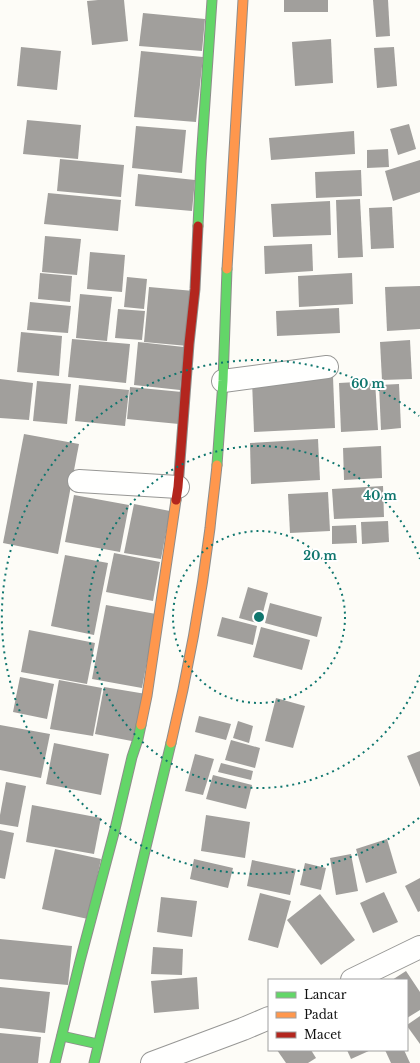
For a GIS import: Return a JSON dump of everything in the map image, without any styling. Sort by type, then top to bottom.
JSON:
[{"type":"main road","points":[[55,1063],[80,961],[116,829],[132,757],[138,739],[147,696],[178,487],[189,344],[199,289],[201,161],[212,0]]},
{"type":"main road","points":[[94,1063],[178,714],[197,619],[207,550],[216,475],[223,380],[222,289],[244,0]]},
{"type":"main road","points":[[62,1036],[98,1044]]},
{"type":"street","points":[[223,380],[327,367]]},
{"type":"street","points":[[79,481],[178,487]]},
{"type":"street","points":[[354,979],[420,947]]},
{"type":"street","points":[[152,1063],[243,1030],[268,1018]]},
{"type":"building","points":[[124,0],[128,41],[92,45],[87,1]]},
{"type":"building","points":[[284,0],[328,0],[328,12],[284,12]]},
{"type":"building","points":[[373,0],[388,0],[390,36],[376,37]]},
{"type":"building","points":[[143,13],[205,19],[202,51],[139,46]]},
{"type":"building","points":[[331,39],[333,83],[295,86],[292,42]]},
{"type":"building","points":[[21,47],[61,51],[57,90],[17,86]]},
{"type":"building","points":[[394,47],[397,86],[377,88],[374,48]]},
{"type":"building","points":[[141,51],[203,57],[196,122],[134,117]]},
{"type":"building","points":[[27,120],[81,125],[78,159],[23,154]]},
{"type":"building","points":[[409,124],[416,149],[398,155],[390,129]]},
{"type":"building","points":[[136,126],[186,130],[182,173],[132,168]]},
{"type":"building","points":[[354,131],[355,154],[271,160],[269,138]]},
{"type":"building","points":[[388,149],[389,167],[367,168],[367,150]]},
{"type":"building","points":[[60,159],[124,165],[121,197],[57,191]]},
{"type":"building","points":[[420,160],[420,192],[393,201],[385,171]]},
{"type":"building","points":[[361,170],[362,196],[316,198],[315,172]]},
{"type":"building","points":[[138,174],[195,180],[192,211],[135,206]]},
{"type":"building","points":[[48,193],[121,200],[118,231],[44,224]]},
{"type":"building","points":[[360,199],[363,257],[338,258],[336,200]]},
{"type":"building","points":[[330,201],[331,235],[273,237],[271,204]]},
{"type":"building","points":[[392,207],[394,248],[371,249],[369,208]]},
{"type":"building","points":[[45,236],[81,239],[77,275],[42,272]]},
{"type":"building","points":[[312,244],[313,271],[265,274],[264,246]]},
{"type":"building","points":[[90,252],[125,255],[122,292],[87,289]]},
{"type":"building","points":[[40,273],[72,276],[70,302],[38,299]]},
{"type":"building","points":[[352,273],[353,304],[299,307],[298,276]]},
{"type":"building","points":[[127,277],[147,279],[144,309],[124,307]]},
{"type":"building","points":[[420,286],[420,329],[387,331],[385,287]]},
{"type":"building","points":[[149,287],[194,291],[188,346],[144,342]]},
{"type":"building","points":[[80,294],[112,297],[107,341],[76,338]]},
{"type":"building","points":[[30,302],[71,306],[68,333],[27,330]]},
{"type":"building","points":[[339,308],[340,333],[277,336],[276,311]]},
{"type":"building","points":[[118,309],[145,311],[142,340],[115,338]]},
{"type":"building","points":[[21,332],[62,336],[59,376],[17,372]]},
{"type":"building","points":[[72,339],[130,344],[126,383],[68,377]]},
{"type":"building","points":[[410,340],[412,379],[382,380],[380,342]]},
{"type":"building","points":[[138,342],[184,347],[180,390],[134,385]]},
{"type":"building","points":[[333,377],[335,428],[254,432],[252,381]]},
{"type":"building","points":[[0,379],[33,383],[29,420],[0,418]]},
{"type":"building","points":[[37,381],[71,384],[67,424],[33,421]]},
{"type":"building","points":[[375,381],[378,430],[341,432],[339,383]]},
{"type":"building","points":[[399,384],[401,428],[381,430],[379,385]]},
{"type":"building","points":[[79,385],[129,390],[125,426],[75,421]]},
{"type":"building","points":[[130,387],[182,392],[179,424],[127,419]]},
{"type":"building","points":[[24,434],[79,444],[58,554],[3,543]]},
{"type":"building","points":[[318,439],[320,480],[251,484],[250,443]]},
{"type":"building","points":[[381,446],[382,478],[344,480],[343,448]]},
{"type":"building","points":[[383,486],[384,517],[334,519],[332,489]]},
{"type":"building","points":[[328,492],[330,531],[290,533],[288,494]]},
{"type":"building","points":[[74,495],[129,505],[120,552],[65,542]]},
{"type":"building","points":[[134,504],[170,511],[161,559],[124,553]]},
{"type":"building","points":[[388,521],[389,542],[362,544],[361,522]]},
{"type":"building","points":[[356,525],[357,543],[332,544],[332,526]]},
{"type":"building","points":[[114,553],[160,562],[153,601],[106,592]]},
{"type":"building","points":[[65,555],[108,563],[94,635],[51,626]]},
{"type":"building","points":[[248,587],[268,593],[260,624],[239,618]]},
{"type":"building","points":[[270,603],[322,617],[317,637],[265,623]]},
{"type":"building","points":[[106,605],[156,614],[142,688],[92,679]]},
{"type":"building","points":[[222,617],[257,626],[253,645],[217,636]]},
{"type":"building","points":[[261,627],[310,640],[302,670],[253,657]]},
{"type":"building","points":[[29,630],[95,643],[87,684],[21,672]]},
{"type":"building","points":[[20,677],[54,684],[47,719],[13,712]]},
{"type":"building","points":[[59,680],[102,688],[93,736],[50,729]]},
{"type":"building","points":[[104,687],[146,694],[137,742],[95,734]]},
{"type":"building","points":[[276,698],[305,706],[293,748],[265,741]]},
{"type":"building","points":[[199,716],[231,724],[226,740],[195,732]]},
{"type":"building","points":[[238,721],[253,726],[249,743],[233,738]]},
{"type":"building","points":[[0,725],[50,734],[41,778],[0,770]]},
{"type":"building","points":[[231,740],[260,748],[255,768],[225,760]]},
{"type":"building","points":[[54,743],[109,754],[101,795],[46,784]]},
{"type":"building","points":[[420,751],[420,787],[407,756]]},
{"type":"building","points":[[195,754],[214,759],[203,795],[185,791]]},
{"type":"building","points":[[221,763],[253,771],[251,780],[218,772]]},
{"type":"building","points":[[213,775],[252,785],[246,809],[206,799]]},
{"type":"building","points":[[6,782],[26,786],[18,827],[0,824],[0,815]]},
{"type":"building","points":[[32,805],[101,818],[94,854],[26,842]]},
{"type":"building","points":[[206,815],[250,822],[245,858],[201,851]]},
{"type":"building","points":[[0,830],[14,833],[5,879],[0,878]]},
{"type":"building","points":[[387,839],[397,873],[366,883],[356,849]]},
{"type":"building","points":[[55,849],[101,859],[88,919],[42,909]]},
{"type":"building","points":[[351,854],[358,891],[336,895],[330,858]]},
{"type":"building","points":[[194,859],[233,868],[228,888],[190,879]]},
{"type":"building","points":[[252,860],[296,869],[290,895],[247,886]]},
{"type":"building","points":[[305,863],[326,868],[321,890],[300,885]]},
{"type":"building","points":[[420,878],[420,911],[418,912],[405,886]]},
{"type":"building","points":[[384,892],[398,922],[373,933],[360,903]]},
{"type":"building","points":[[260,893],[291,901],[278,948],[248,940]]},
{"type":"building","points":[[320,894],[355,940],[321,965],[287,920]]},
{"type":"building","points":[[161,897],[197,901],[192,937],[157,932]]},
{"type":"building","points":[[0,939],[72,946],[68,985],[0,979]]},
{"type":"building","points":[[153,947],[183,949],[182,975],[151,974]]},
{"type":"building","points":[[406,971],[420,992],[420,1010],[408,1017],[408,979],[394,979]]},
{"type":"building","points":[[197,977],[199,1009],[154,1013],[151,981]]},
{"type":"building","points":[[0,987],[50,992],[45,1033],[0,1028]]},
{"type":"building","points":[[420,1016],[420,1044],[408,1027],[408,1024]]},
{"type":"building","points":[[0,1033],[41,1037],[38,1063],[0,1063]]},
{"type":"building","points":[[278,1051],[312,1051],[316,1058],[308,1063],[286,1063]]},
{"type":"building","points":[[347,1051],[369,1051],[351,1059]]},
{"type":"building","points":[[385,1051],[404,1051],[410,1063],[391,1063]]},
{"type":"traffic: fast","points":[[198,226],[212,0]]},
{"type":"traffic: fast","points":[[217,465],[223,381],[227,269]]},
{"type":"traffic: fast","points":[[55,1063],[141,725]]},
{"type":"traffic: fast","points":[[94,1063],[171,743]]},
{"type":"traffic: fast","points":[[62,1036],[98,1044]]},
{"type":"traffic: slow","points":[[227,269],[243,0]]},
{"type":"traffic: slow","points":[[171,743],[183,690],[198,609],[210,528],[217,465]]},
{"type":"traffic: slow","points":[[141,725],[147,696],[176,500]]},
{"type":"traffic: jam","points":[[176,500],[195,289],[198,226]]}]
